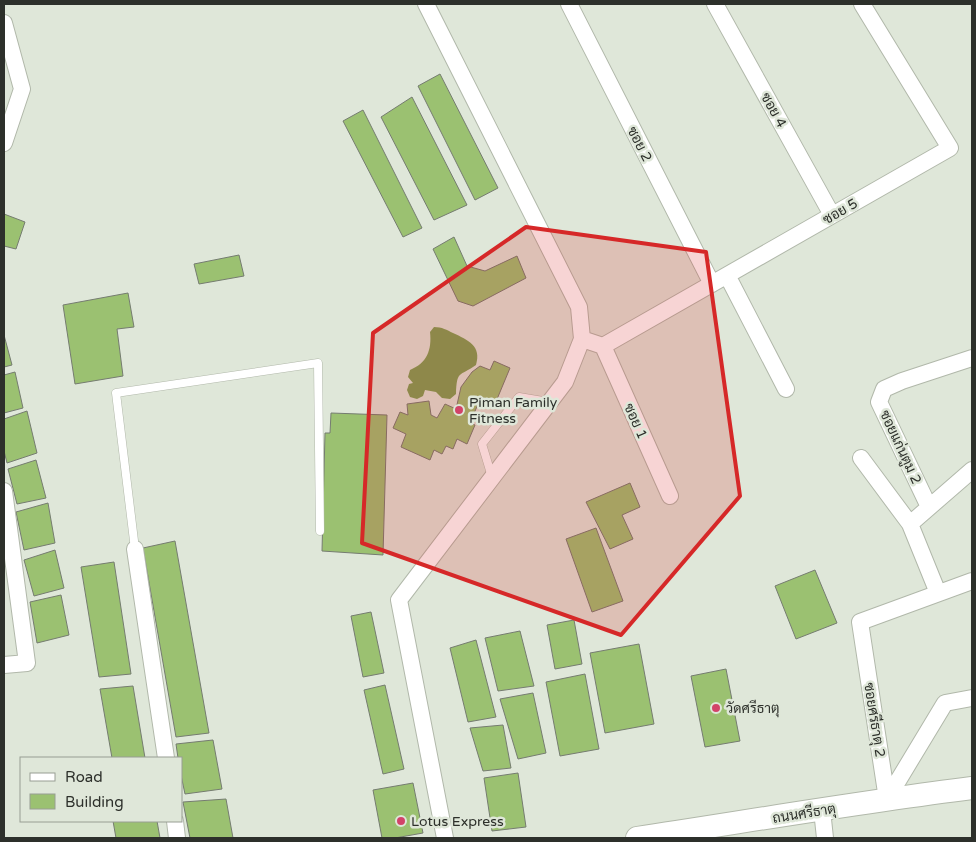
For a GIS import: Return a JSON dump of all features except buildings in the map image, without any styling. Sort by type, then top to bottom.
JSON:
[{"type":"street","points":[[426,4],[579,307],[582,339],[564,382],[550,402],[399,600],[445,838]]},
{"type":"street","name":"ซอย 2","points":[[569,4],[712,284]]},
{"type":"street","name":"ซอย 4","points":[[715,4],[832,216]]},
{"type":"street","name":"ซอย 5","points":[[604,346],[712,284],[728,277],[950,148],[862,4]]},
{"type":"street","points":[[4,23],[22,89],[4,143]]},
{"type":"street","points":[[728,277],[786,389]]},
{"type":"street","points":[[582,339],[604,346]]},
{"type":"street","name":"ซอย 1","points":[[604,346],[670,496]]},
{"type":"street","name":"ซอยแก่นตูม 2","points":[[929,508],[879,402],[884,389],[902,381],[972,358]]},
{"type":"street","points":[[861,458],[910,524],[938,593]]},
{"type":"street","points":[[910,524],[972,470]]},
{"type":"street","points":[[4,491],[27,663],[4,665]]},
{"type":"street","points":[[135,549],[166,757]]},
{"type":"street","name":"ซอยศรีธาตุ 2","points":[[887,798],[860,622],[972,580]]},
{"type":"street","name":"ซอยศรีธาตุ 2","points":[[887,798],[945,702],[972,698]]},
{"type":"street","name":"ถนนศรีธาตุ","points":[[637,838],[822,810],[887,798],[972,788]]},
{"type":"street","points":[[822,810],[825,838]]},
{"type":"street","points":[[175,822],[177,838]]},
{"type":"lane","points":[[135,549],[116,393],[318,363],[320,531]]},
{"type":"lane","points":[[492,477],[482,444],[519,396],[550,402]]},
{"type":"highlighted area","points":[[526,227],[706,252],[740,496],[621,635],[362,543],[373,333]]},
{"type":"shaded area","points":[[434,327],[464,338],[472,344],[477,353],[476,365],[458,377],[456,394],[450,399],[442,398],[436,392],[425,390],[423,396],[417,399],[410,397],[407,390],[409,384],[413,383],[408,377],[410,370],[421,364],[427,355],[430,345],[430,332]]},
{"type":"place","name":"Piman Family Fitness","points":[[459,410]]},
{"type":"place","name":"วัดศรีธาตุ","points":[[716,708]]},
{"type":"place","name":"Lotus Express","points":[[401,821]]}]
